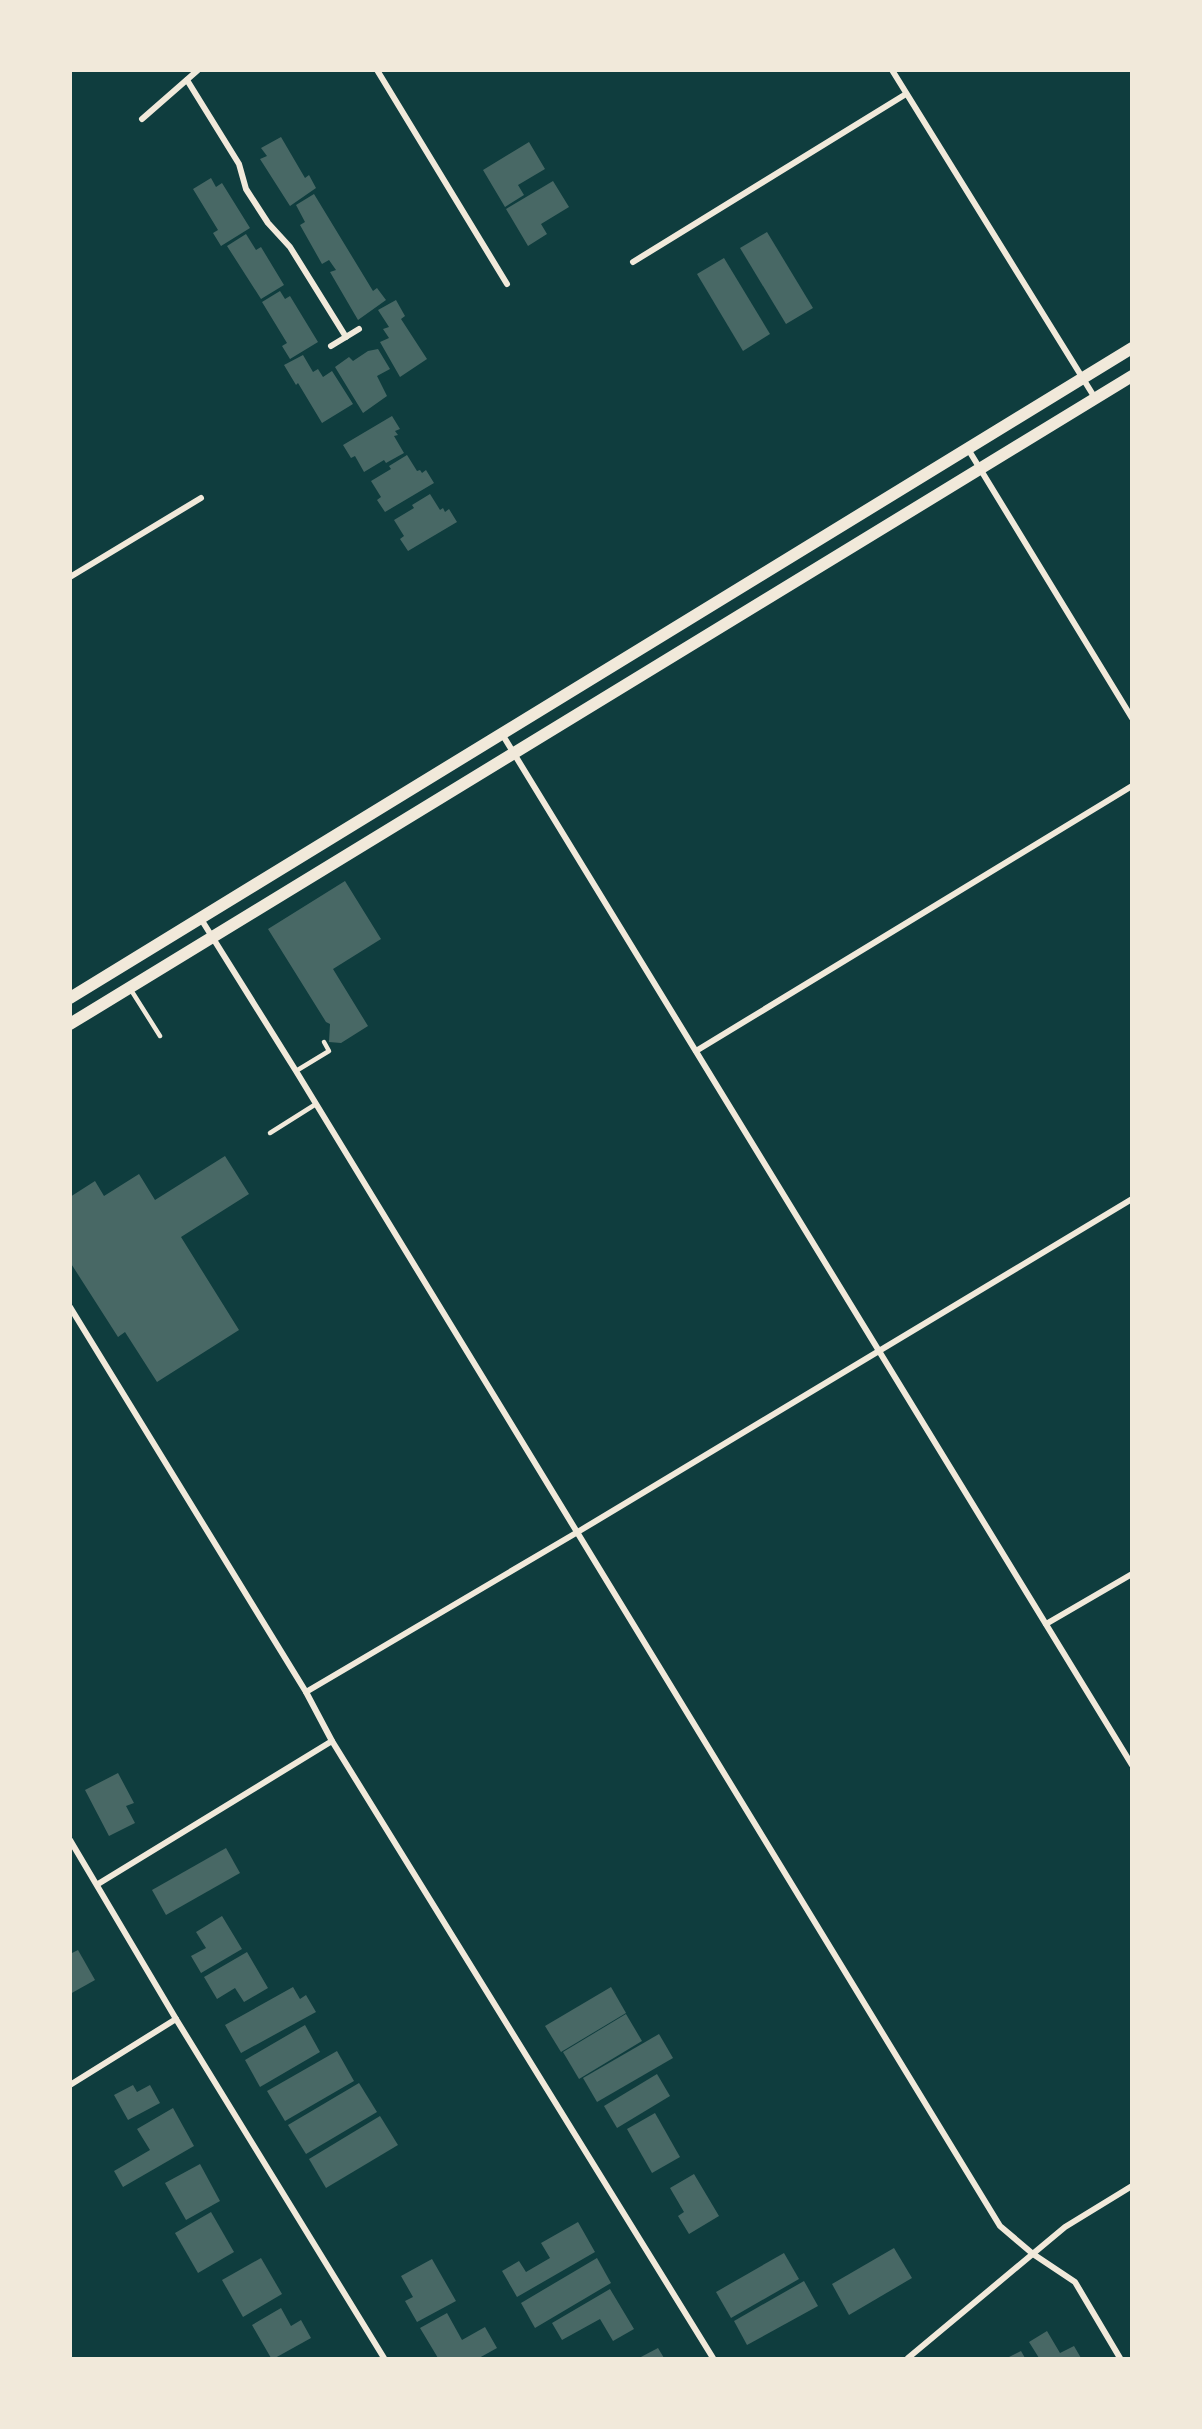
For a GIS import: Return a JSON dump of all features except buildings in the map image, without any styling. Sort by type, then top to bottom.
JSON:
[{"type":"main road","points":[[70,998],[1131,348]]},
{"type":"main road","points":[[70,1024],[1131,376]]},
{"type":"street","points":[[142,119],[198,70]]},
{"type":"street","points":[[377,70],[507,284]]},
{"type":"street","points":[[892,70],[1095,398]]},
{"type":"street","points":[[188,80],[239,164],[246,189],[268,223],[290,247],[346,337]]},
{"type":"street","points":[[633,262],[906,94]]},
{"type":"street","points":[[331,346],[358,329]]},
{"type":"street","points":[[968,448],[1131,718]]},
{"type":"street","points":[[70,577],[201,498]]},
{"type":"street","points":[[502,734],[1131,1765]]},
{"type":"street","points":[[696,1051],[1131,786]]},
{"type":"street","points":[[201,919],[1000,2226],[1033,2254],[1075,2282],[1120,2358]]},
{"type":"street","points":[[306,1692],[576,1533],[1131,1199]]},
{"type":"street","points":[[70,1307],[306,1692],[333,1741],[713,2358]]},
{"type":"street","points":[[1046,1624],[1131,1574]]},
{"type":"street","points":[[98,1884],[333,1741]]},
{"type":"street","points":[[70,1840],[176,2019],[384,2358]]},
{"type":"street","points":[[70,2085],[176,2019]]},
{"type":"street","points":[[908,2358],[1065,2226],[1131,2186]]},
{"type":"lane","points":[[129,988],[160,1036]]},
{"type":"lane","points":[[296,1071],[329,1051],[324,1042]]},
{"type":"lane","points":[[270,1132],[316,1104]]}]
